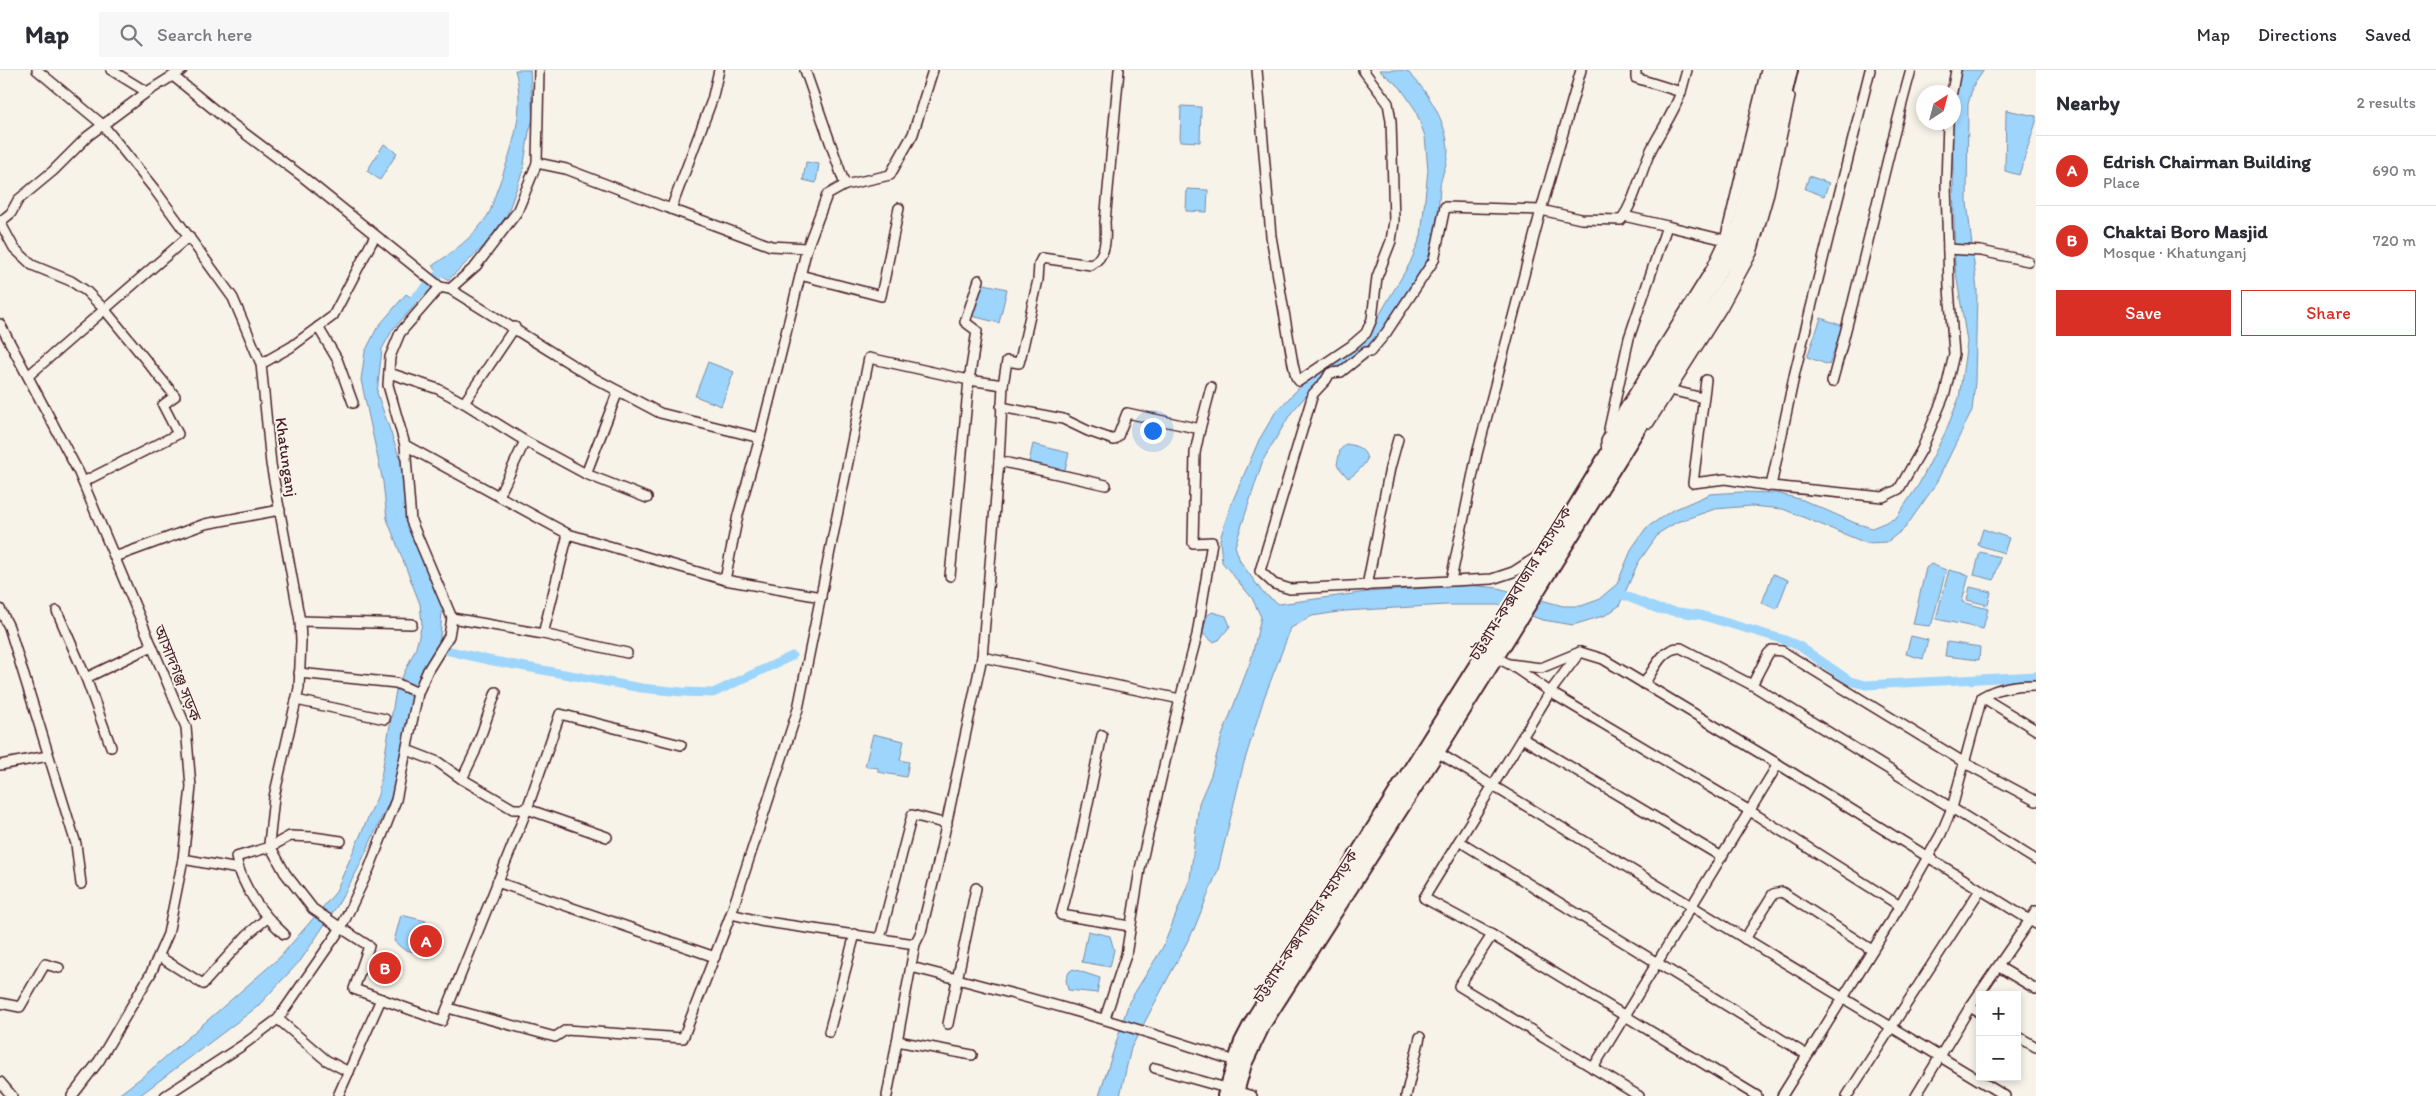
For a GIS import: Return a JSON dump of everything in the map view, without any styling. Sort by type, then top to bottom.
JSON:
[{"type":"highway","name":"চট্টগ্রাম-কক্সবাজার মহাসড়ক","points":[[1230,1093],[1263,1024],[1427,746],[1543,569],[1675,338],[1735,243],[1777,70]]},
{"type":"highway","name":"চট্টগ্রাম-কক্সবাজার মহাসড়ক","points":[[1543,569],[1551,547],[1610,452],[1686,357],[1733,275],[1750,237],[1790,70]]},
{"type":"highway","name":"চট্টগ্রাম-কক্সবাজার মহাসড়ক","points":[[1230,1093],[1235,1061],[1255,1017],[1350,876],[1437,752],[1495,657],[1502,634]]},
{"type":"street","name":"Khatunganj","points":[[38,70],[103,125],[155,190],[233,298],[260,364],[271,464],[300,621],[300,673],[296,700],[274,797],[270,847]]},
{"type":"street","points":[[111,70],[147,92]]},
{"type":"street","points":[[83,482],[178,434],[163,405],[175,396],[105,310],[86,291],[71,282],[32,265],[14,248],[0,222],[11,213],[18,200],[103,125],[147,92],[182,70]]},
{"type":"street","points":[[450,288],[476,266],[517,212],[537,163],[539,70]]},
{"type":"street","points":[[671,209],[712,100],[719,70]]},
{"type":"street","points":[[805,70],[845,186]]},
{"type":"street","points":[[725,580],[738,516],[760,438],[807,248],[827,195],[845,186],[890,175],[913,134],[934,70]]},
{"type":"street","points":[[887,1096],[915,944],[921,932],[947,824],[982,657],[999,461],[1001,407],[1007,362],[1019,363],[1038,280],[1039,264],[1042,258],[1090,265],[1096,262],[1106,245],[1105,222],[1119,70]]},
{"type":"street","points":[[1257,70],[1271,236],[1293,364],[1299,381],[1351,346],[1366,333],[1372,319],[1377,277],[1391,241],[1394,221],[1391,121],[1388,103],[1364,70]]},
{"type":"street","points":[[1451,580],[1477,454],[1540,210],[1581,70]]},
{"type":"street","points":[[1636,70],[1636,78],[1681,92]]},
{"type":"street","points":[[1551,547],[1513,572],[1492,578],[1290,589],[1274,584],[1260,572],[1313,394],[1330,373],[1341,372],[1366,352],[1370,352],[1386,333],[1434,260],[1445,207],[1540,210],[1581,219],[1621,220],[1630,208],[1652,150],[1675,109],[1687,70]]},
{"type":"street","points":[[1696,304],[1725,240],[1766,70]]},
{"type":"street","points":[[1698,338],[1752,253],[1768,198],[1797,70]]},
{"type":"street","points":[[1771,486],[1795,372],[1870,70]]},
{"type":"street","points":[[1832,382],[1851,314],[1892,140],[1911,70]]},
{"type":"street","points":[[1953,85],[1956,70]]},
{"type":"street","points":[[173,76],[227,120],[303,177],[414,268],[438,285],[450,288],[516,327],[590,376],[660,413],[760,438]]},
{"type":"street","points":[[1706,380],[1693,483],[1725,478],[1771,486],[1883,497],[1899,489],[1922,449],[1944,394],[1954,354],[1946,184],[1948,130]]},
{"type":"street","points":[[537,163],[566,168],[771,246],[807,248]]},
{"type":"street","points":[[800,275],[881,296],[899,208]]},
{"type":"street","points":[[1624,216],[1725,240]]},
{"type":"street","points":[[1667,226],[1629,338],[1610,452],[1625,458],[1631,451],[1670,390],[1686,357]]},
{"type":"street","points":[[28,376],[188,236]]},
{"type":"street","points":[[260,364],[292,347],[333,316],[375,236]]},
{"type":"street","points":[[1950,249],[1977,251],[2028,262]]},
{"type":"street","points":[[950,576],[969,380],[977,331],[966,322],[979,280]]},
{"type":"street","points":[[165,1096],[243,1045],[278,1019],[338,926],[369,869],[396,800],[418,693],[428,670],[449,636],[452,618],[411,520],[405,445],[388,385],[390,357],[400,333],[438,285]]},
{"type":"street","name":"আসাদগঞ্জ সড়ক","points":[[0,324],[83,482],[186,727],[192,787],[183,859],[168,934],[160,957],[99,1061],[72,1096]]},
{"type":"street","points":[[318,327],[337,359],[353,404]]},
{"type":"street","points":[[464,403],[516,327]]},
{"type":"street","points":[[448,1008],[555,1037],[566,1030],[683,1038],[731,914],[798,709],[868,358],[969,380],[1003,385]]},
{"type":"street","points":[[389,373],[438,389],[525,441],[586,474],[647,498]]},
{"type":"street","points":[[1105,1018],[1126,955],[1140,869],[1197,635],[1212,542],[1192,543],[1195,453],[1211,387]]},
{"type":"street","points":[[1670,390],[1703,398]]},
{"type":"street","points":[[586,474],[618,391]]},
{"type":"street","points":[[1001,407],[1063,419],[1088,432],[1114,440],[1118,436],[1127,412],[1200,429]]},
{"type":"street","points":[[1368,586],[1390,468],[1398,439]]},
{"type":"street","points":[[499,496],[525,441]]},
{"type":"street","points":[[405,445],[568,534],[725,580],[821,597]]},
{"type":"street","points":[[999,461],[1106,486]]},
{"type":"street","points":[[115,557],[205,524],[280,510]]},
{"type":"street","points":[[543,634],[568,534]]},
{"type":"street","points":[[0,609],[10,628],[76,844],[81,884]]},
{"type":"street","points":[[57,611],[86,678],[111,747]]},
{"type":"street","points":[[452,618],[543,634],[627,653]]},
{"type":"street","points":[[300,621],[412,624]]},
{"type":"street","points":[[86,678],[152,646]]},
{"type":"street","points":[[1644,684],[1667,650],[1674,647],[1681,648],[1752,685],[2036,860]]},
{"type":"street","points":[[1752,685],[1768,654],[1772,650],[1782,651],[1965,762],[2036,801]]},
{"type":"street","points":[[1509,664],[1541,668],[1580,652],[1603,659],[1778,764],[2033,923]]},
{"type":"street","points":[[1580,652],[1550,692],[1424,898],[1492,935],[1757,1096]]},
{"type":"street","points":[[982,657],[1180,699]]},
{"type":"street","points":[[1495,657],[1509,664],[1550,692],[1750,811],[1900,906]]},
{"type":"street","points":[[300,673],[396,683],[418,693]]},
{"type":"street","points":[[1782,1096],[1928,859],[1952,808],[1982,697],[1994,690],[2016,685],[2036,685]]},
{"type":"street","points":[[462,780],[475,752],[496,692]]},
{"type":"street","points":[[1982,697],[2036,730]]},
{"type":"street","points":[[296,700],[385,718]]},
{"type":"street","points":[[270,847],[286,873],[313,909],[369,946],[354,989],[442,1021],[527,809],[560,714],[681,745]]},
{"type":"street","points":[[1102,735],[1080,842],[1061,915],[1130,926]]},
{"type":"street","points":[[1522,738],[1722,857]]},
{"type":"street","points":[[407,750],[438,762],[462,780],[513,809],[527,809],[607,837]]},
{"type":"street","points":[[1437,752],[2005,1096]]},
{"type":"street","points":[[0,765],[48,756]]},
{"type":"street","points":[[1593,1068],[1778,764]]},
{"type":"street","points":[[880,938],[912,815],[947,824]]},
{"type":"street","points":[[284,934],[267,918],[238,869],[236,857],[270,847],[290,836],[341,841]]},
{"type":"street","points":[[1459,841],[1807,1055]]},
{"type":"street","points":[[183,859],[238,869]]},
{"type":"street","points":[[497,882],[715,957]]},
{"type":"street","points":[[948,1024],[976,888]]},
{"type":"street","points":[[1847,1096],[1980,890]]},
{"type":"street","points":[[1746,939],[1773,894],[1782,892],[1872,950]]},
{"type":"street","points":[[1916,1096],[1970,1007],[2033,923],[2036,911]]},
{"type":"street","points":[[731,914],[915,944]]},
{"type":"street","points":[[160,957],[203,984],[247,935],[267,918]]},
{"type":"street","points":[[829,1032],[855,934]]},
{"type":"street","points":[[1492,935],[1459,986],[1639,1096]]},
{"type":"street","points":[[0,1003],[20,1008],[46,964],[59,968]]},
{"type":"street","points":[[2000,967],[2036,989]]},
{"type":"street","points":[[910,968],[1105,1018],[1235,1061]]},
{"type":"street","points":[[340,1092],[380,999]]},
{"type":"street","points":[[1970,1007],[1976,1011]]},
{"type":"street","points":[[278,1019],[326,1060],[348,1072]]},
{"type":"street","points":[[1406,1096],[1420,1037]]},
{"type":"street","points":[[2021,1038],[2036,1047]]},
{"type":"street","points":[[897,1041],[972,1055]]},
{"type":"street","points":[[1154,1068],[1230,1093],[1252,1096]]},
{"type":"street","points":[[0,1082],[12,1096]]},
{"type":"water","points":[[515,70],[530,70],[533,120],[529,132],[523,170],[507,215],[484,246],[448,280],[432,266],[463,244],[483,223],[491,210],[507,164],[518,117],[518,85]]},
{"type":"water","points":[[1379,70],[1405,70],[1408,72],[1423,88],[1435,108],[1447,140],[1448,155],[1441,183],[1436,229],[1431,250],[1423,270],[1376,343],[1312,389],[1291,413],[1263,460],[1235,546],[1240,561],[1263,593],[1279,604],[1367,592],[1470,585],[1498,588],[1563,606],[1581,606],[1598,600],[1617,584],[1632,548],[1646,528],[1671,511],[1710,494],[1741,492],[1776,493],[1803,500],[1855,523],[1872,528],[1896,518],[1919,484],[1945,433],[1959,398],[1967,342],[1955,267],[1952,130],[1961,130],[1961,85],[1957,85],[1961,70],[1984,70],[1973,86],[1968,104],[1967,202],[1977,290],[1975,382],[1972,411],[1934,487],[1905,528],[1887,542],[1866,543],[1783,509],[1751,506],[1715,509],[1677,522],[1659,533],[1638,563],[1619,606],[1606,615],[1573,625],[1543,620],[1498,605],[1446,605],[1345,611],[1312,616],[1291,628],[1264,698],[1243,766],[1218,870],[1194,929],[1131,1048],[1120,1096],[1099,1096],[1129,1002],[1163,947],[1190,879],[1199,803],[1211,775],[1222,736],[1251,660],[1261,617],[1252,598],[1222,562],[1220,539],[1230,507],[1259,440],[1275,413],[1311,375],[1374,324],[1410,263],[1421,236],[1428,170],[1425,136],[1415,109],[1400,87]]},
{"type":"water","points":[[1181,106],[1201,107],[1200,142],[1180,141]]},
{"type":"water","points":[[2006,110],[2036,116],[2036,122],[2019,175],[2005,171]]},
{"type":"water","points":[[384,144],[397,153],[380,180],[367,171]]},
{"type":"water","points":[[806,162],[819,164],[816,183],[803,180]]},
{"type":"water","points":[[1809,176],[1829,183],[1824,196],[1805,189]]},
{"type":"water","points":[[1187,189],[1208,190],[1207,212],[1186,211]]},
{"type":"water","points":[[980,283],[1007,289],[999,323],[972,316]]},
{"type":"water","points":[[406,294],[418,302],[393,329],[382,349],[377,393],[406,476],[406,508],[443,601],[439,649],[430,657],[416,687],[395,789],[357,871],[337,906],[301,960],[257,1007],[139,1096],[117,1096],[146,1074],[280,957],[335,893],[378,795],[396,690],[416,648],[422,624],[420,604],[387,519],[383,482],[361,380],[365,352],[377,328]]},
{"type":"water","points":[[1821,318],[1843,326],[1829,365],[1807,357]]},
{"type":"water","points":[[708,362],[734,372],[721,406],[695,396]]},
{"type":"water","points":[[1033,444],[1069,453],[1064,474],[1028,466]]},
{"type":"water","points":[[1346,444],[1360,448],[1367,459],[1359,470],[1348,478],[1337,465],[1340,450]]},
{"type":"water","points":[[1983,529],[2009,538],[2004,553],[1978,545]]},
{"type":"water","points":[[1980,552],[2000,557],[1994,580],[1974,575]]},
{"type":"water","points":[[1931,564],[1946,570],[1932,623],[1929,626],[1913,624],[1926,568]]},
{"type":"water","points":[[1949,570],[1969,575],[1962,602],[1988,609],[1983,629],[1936,619]]},
{"type":"water","points":[[1773,574],[1788,580],[1777,609],[1762,603]]},
{"type":"water","points":[[1970,587],[1991,592],[1988,605],[1967,600]]},
{"type":"water","points":[[1212,612],[1226,616],[1230,626],[1219,640],[1213,642],[1202,633],[1207,616]]},
{"type":"water","points":[[1911,636],[1928,640],[1923,659],[1906,654]]},
{"type":"water","points":[[1947,642],[1980,647],[1979,660],[1945,656]]},
{"type":"water","points":[[873,734],[904,741],[900,760],[909,762],[906,777],[878,772],[878,768],[865,766]]},
{"type":"water","points":[[401,915],[426,921],[417,953],[403,949],[394,941]]},
{"type":"water","points":[[1088,931],[1110,936],[1114,950],[1110,967],[1082,962]]},
{"type":"water","points":[[1073,969],[1100,978],[1097,993],[1068,990],[1066,980],[1069,972]]},
{"type":"waterway","points":[[414,299],[448,265]]},
{"type":"waterway","points":[[1618,593],[1658,609],[1700,615],[1782,639],[1799,646],[1850,681],[1865,685],[2036,676]]},
{"type":"waterway","points":[[433,647],[488,660],[641,688],[713,693],[792,656]]},
{"type":"place","name":"Edrish Chairman Building","points":[[426,941]]},
{"type":"place","name":"Chaktai Boro Masjid","points":[[385,968]]}]
